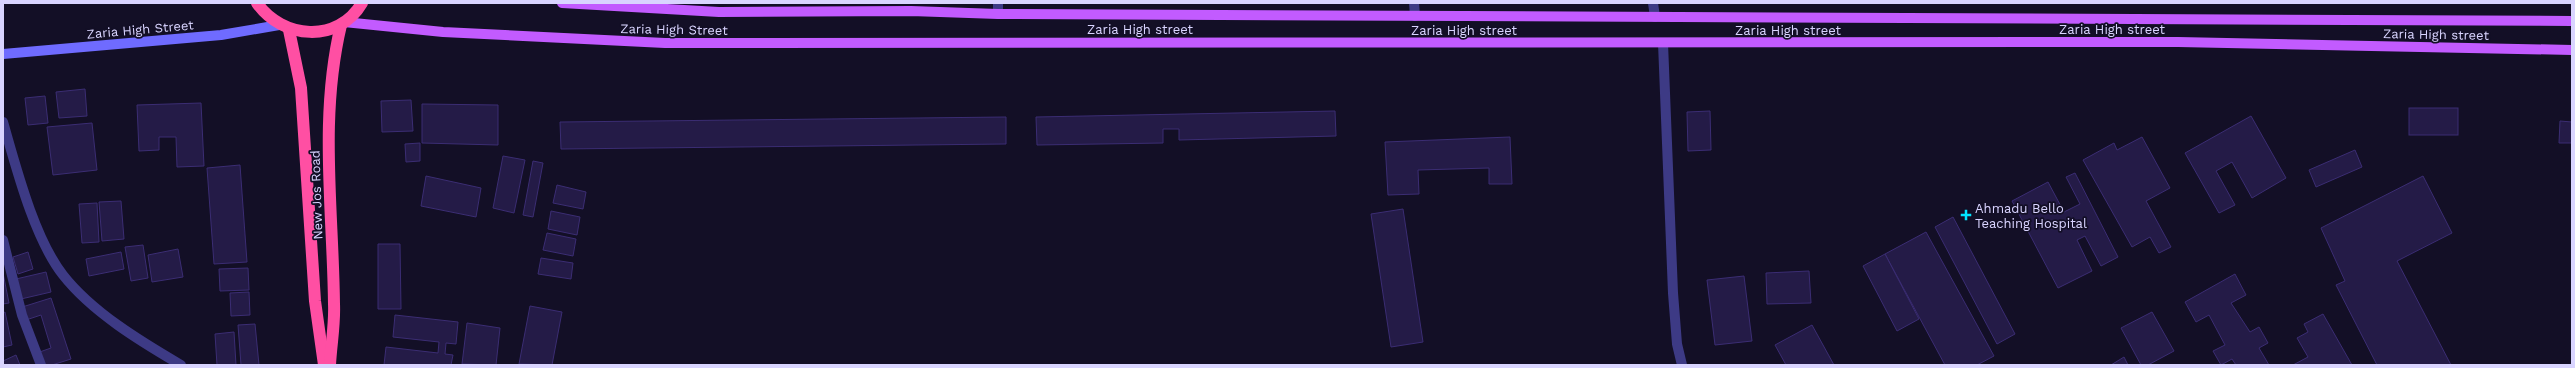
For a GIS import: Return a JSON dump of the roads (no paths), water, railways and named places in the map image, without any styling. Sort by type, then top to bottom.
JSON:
[{"type":"highway","points":[[257,3],[264,14],[284,27],[307,33],[325,31],[342,23],[362,3]]},
{"type":"highway","name":"New Jos Road","points":[[330,365],[334,305],[328,134],[332,72],[342,23]]},
{"type":"highway","name":"New Jos Road","points":[[284,27],[301,88],[316,301],[324,365]]},
{"type":"main road","name":"Zaria High Street","points":[[562,3],[719,12],[911,11],[998,14]]},
{"type":"main road","name":"Zaria High street","points":[[998,14],[2572,21]]},
{"type":"main road","name":"Zaria High Street","points":[[342,23],[443,32],[665,43],[1004,42]]},
{"type":"main road","name":"Zaria High Street","points":[[3,54],[221,35],[284,27]]},
{"type":"main road","name":"Zaria High street","points":[[1004,42],[2178,42],[2572,50]]},
{"type":"street","points":[[998,3],[998,14]]},
{"type":"street","points":[[1414,3],[1415,16]]},
{"type":"street","points":[[1653,3],[1655,17]]},
{"type":"street","points":[[1663,43],[1676,344],[1682,365]]},
{"type":"street","points":[[3,122],[32,212],[44,242],[62,274],[100,310],[181,365]]},
{"type":"street","points":[[3,240],[22,315],[41,365]]},
{"type":"place","name":"Ahmadu Bello Teaching Hospital","points":[[1966,215]]}]
